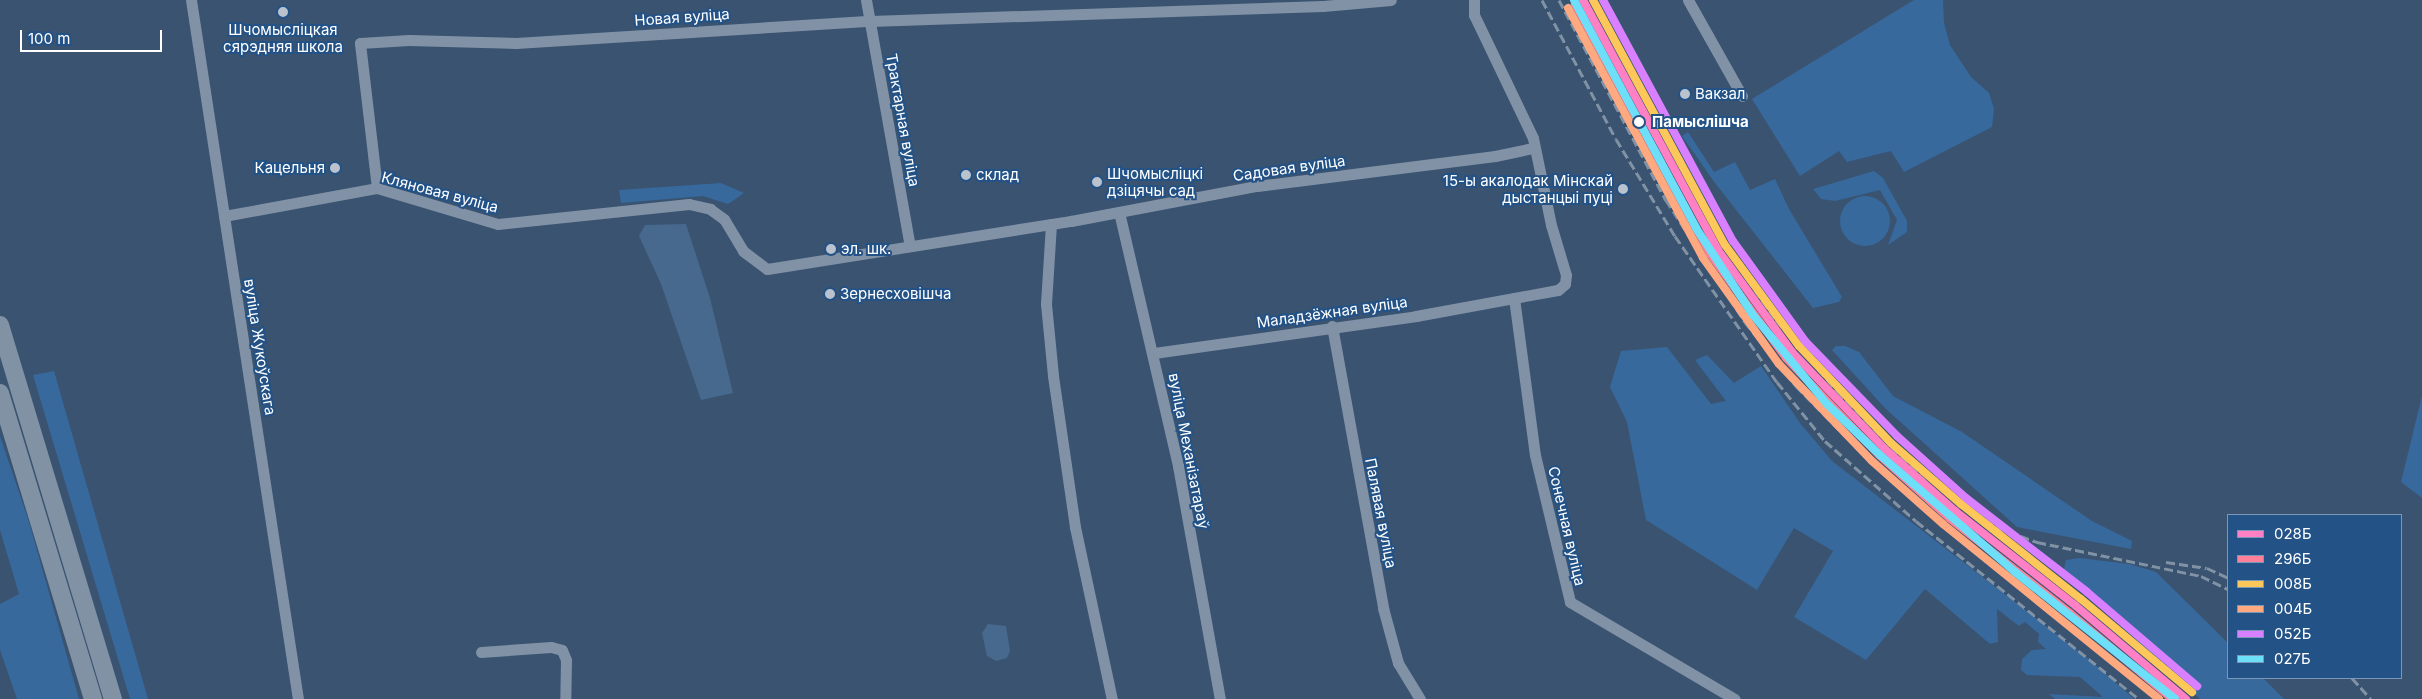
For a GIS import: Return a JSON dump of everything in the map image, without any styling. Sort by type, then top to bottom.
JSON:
[{"type":"highway","points":[[0,325],[113,699]]},
{"type":"highway","points":[[0,393],[93,699]]},
{"type":"street","name":"вуліца Жукоўскага","points":[[191,0],[298,699]]},
{"type":"street","name":"Трактарная вуліца","points":[[866,0],[910,246]]},
{"type":"street","name":"Новая вуліца","points":[[377,188],[360,43],[409,40],[516,43],[870,21],[1323,6],[1391,0]]},
{"type":"street","points":[[1474,0],[1474,15],[1527,123],[1533,148]]},
{"type":"street","points":[[1688,0],[1742,96]]},
{"type":"street","name":"Садовая вуліца","points":[[910,246],[1051,224],[1257,186],[1494,156],[1533,148]]},
{"type":"street","name":"Маладзёжная вуліца","points":[[1154,353],[1332,326],[1416,316],[1558,290],[1565,284],[1566,276],[1533,148]]},
{"type":"street","name":"Кляновая вуліца","points":[[224,216],[377,188],[498,224],[690,204],[710,209],[724,219],[743,251],[766,269],[910,246]]},
{"type":"street","name":"вуліца Механізатараў","points":[[1119,212],[1129,264],[1154,353],[1220,699]]},
{"type":"street","points":[[1051,224],[1046,304],[1053,376],[1075,527],[1112,699]]},
{"type":"street","name":"Сонечная вуліца","points":[[1514,298],[1535,455],[1570,602],[1736,699]]},
{"type":"street","name":"Палявая вуліца","points":[[1332,326],[1383,608],[1398,663],[1420,699]]},
{"type":"street","points":[[482,652],[551,647],[562,650],[566,660],[565,699]]},
{"type":"shaded area","points":[[1914,0],[1943,0],[1944,23],[1950,45],[1971,77],[1989,93],[1994,109],[1992,127],[1904,172],[1891,151],[1847,162],[1839,151],[1800,176],[1752,99]]},
{"type":"shaded area","points":[[1688,132],[1714,172],[1735,162],[1750,190],[1775,179],[1789,209],[1842,297],[1839,302],[1813,308],[1715,183],[1682,136]]},
{"type":"shaded area","points":[[1874,171],[1883,178],[1907,221],[1907,232],[1888,245],[1897,220],[1880,190],[1835,201],[1821,199],[1813,189]]},
{"type":"shaded area","points":[[721,183],[744,193],[728,204],[703,196],[621,203],[619,190]]},
{"type":"shaded area","points":[[1860,196],[1870,196],[1883,203],[1890,216],[1890,226],[1883,239],[1870,246],[1860,246],[1851,242],[1844,235],[1840,226],[1840,216],[1844,207],[1851,200]]},
{"type":"shaded area","points":[[686,224],[710,298],[733,393],[701,400],[661,284],[639,236],[645,225]]},
{"type":"shaded area","points":[[1836,346],[1845,346],[1859,352],[1893,396],[1962,432],[2092,521],[2132,541],[2131,549],[2017,527],[1885,408],[1832,350]]},
{"type":"shaded area","points":[[1667,347],[1711,404],[1726,401],[1695,360],[1707,355],[1734,383],[1761,366],[1800,423],[1832,461],[2090,660],[2134,699],[2055,699],[2049,694],[2103,697],[2080,677],[2027,675],[2021,670],[2022,659],[2032,650],[2046,649],[2038,642],[2039,634],[2025,622],[2019,626],[1997,609],[1998,642],[1990,644],[1925,589],[1866,660],[1794,617],[1833,551],[1794,528],[1757,590],[1646,520],[1627,422],[1610,387],[1621,351]]},
{"type":"shaded area","points":[[54,371],[148,699],[130,699],[33,375]]},
{"type":"shaded area","points":[[2422,396],[2422,498],[2401,482]]},
{"type":"shaded area","points":[[0,436],[29,522],[79,699],[17,699],[0,650],[0,604],[19,594],[0,530]]},
{"type":"shaded area","points":[[2079,558],[2129,564],[2156,572],[2227,642],[2227,679],[2264,679],[2284,699],[2200,699],[2063,573],[2066,560]]},
{"type":"shaded area","points":[[988,624],[1006,626],[1010,651],[1007,658],[996,661],[987,656],[982,633]]},
{"type":"railway","points":[[1542,0],[1616,139],[1675,236],[1777,382],[1825,441],[1916,521],[2139,699]]},
{"type":"railway","points":[[1559,0],[1666,200],[1745,322],[1796,386],[1874,465],[2157,699]]},
{"type":"railway","points":[[1595,0],[1709,216],[1747,279],[1776,320],[1837,391],[1955,511]]},
{"type":"railway","points":[[1942,490],[1996,527],[2037,542],[2201,576],[2227,589]]},
{"type":"railway","points":[[2166,562],[2207,568],[2227,578]]},
{"type":"railway","points":[[2353,679],[2371,699]]},
{"type":"transit line","name":"027Б","points":[[1574,0],[1696,228],[1753,315],[1827,404],[1880,455],[2015,572],[2175,699]]},
{"type":"transit line","name":"028Б","points":[[1583,0],[1718,250],[1792,352],[1885,449],[1955,511],[2076,606],[2186,699]]},
{"type":"transit line","name":"008Б","points":[[1593,0],[1725,245],[1799,346],[1891,443],[1961,504],[2081,599],[2192,692]]},
{"type":"transit line","name":"052Б","points":[[1603,0],[1733,241],[1805,341],[1897,436],[1966,498],[2087,592],[2197,686]]},
{"type":"transit line","name":"296Б","points":[[1575,4],[1710,254],[1786,358],[1879,455],[1949,518],[2070,613],[2172,699]]},
{"type":"transit line","name":"004Б","points":[[1568,8],[1703,258],[1779,364],[1872,461],[1943,524],[2159,699]]},
{"type":"place","name":"Шчомысліцкая сярэдняя школа","points":[[283,12]]},
{"type":"place","name":"Вакзал","points":[[1685,94]]},
{"type":"place","name":"Памыслішча","points":[[1639,122]]},
{"type":"place","name":"Кацельня","points":[[335,168]]},
{"type":"place","name":"склад","points":[[966,175]]},
{"type":"place","name":"Шчомысліцкі дзіцячы сад","points":[[1097,182]]},
{"type":"place","name":"15-ы акалодак Мінскай дыстанцыі пуці","points":[[1623,189]]},
{"type":"place","name":"эл. шк.","points":[[831,249]]},
{"type":"place","name":"Зернесховішча","points":[[830,294]]}]
